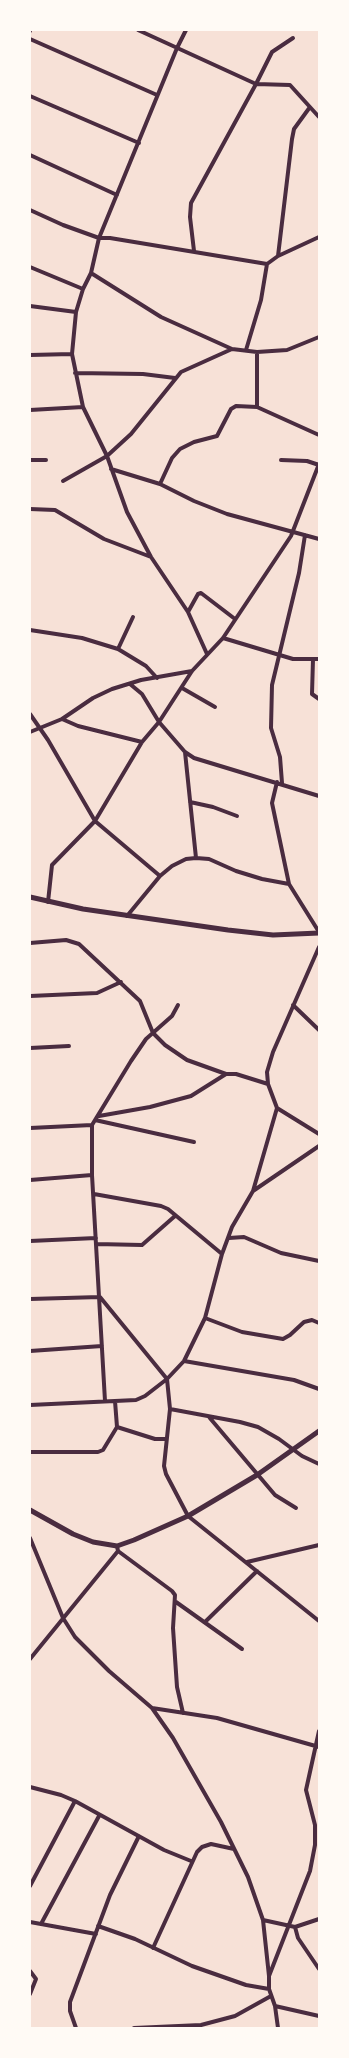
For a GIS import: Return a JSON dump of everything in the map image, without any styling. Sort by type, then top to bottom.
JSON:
[{"type":"street","points":[[138,30],[256,84],[290,85],[319,117]]},
{"type":"street","points":[[186,30],[157,95],[100,238],[91,273],[83,289],[76,312],[72,354],[83,407],[107,456],[127,512],[151,557],[188,612],[207,654]]},
{"type":"street","points":[[194,251],[190,217],[191,203],[272,52],[293,38]]},
{"type":"street","points":[[30,39],[157,95]]},
{"type":"street","points":[[30,96],[139,143]]},
{"type":"street","points":[[278,256],[294,129],[310,107]]},
{"type":"street","points":[[30,155],[117,195]]},
{"type":"street","points":[[30,210],[63,225],[100,238],[110,238],[194,251],[267,264]]},
{"type":"street","points":[[246,350],[261,300],[267,264],[278,256],[319,237]]},
{"type":"street","points":[[30,267],[83,289]]},
{"type":"street","points":[[91,273],[161,317],[232,349],[257,352],[294,348],[319,337]]},
{"type":"street","points":[[30,306],[76,312]]},
{"type":"street","points":[[63,481],[107,456],[131,434],[175,378],[186,369],[232,349]]},
{"type":"street","points":[[257,352],[257,407]]},
{"type":"street","points":[[30,355],[72,354]]},
{"type":"street","points":[[75,373],[143,374],[175,378]]},
{"type":"street","points":[[160,484],[172,458],[180,449],[194,442],[217,436],[230,409],[236,406],[257,407],[319,434]]},
{"type":"street","points":[[30,410],[83,407]]},
{"type":"street","points":[[30,460],[46,460]]},
{"type":"street","points":[[48,902],[52,865],[95,821],[142,742],[159,722],[182,688],[192,670],[223,638],[291,536],[292,530],[319,465],[306,462],[282,460]]},
{"type":"street","points":[[111,469],[160,484],[194,501],[227,514],[292,530],[319,539]]},
{"type":"street","points":[[30,509],[55,510],[104,539],[151,557]]},
{"type":"street","points":[[282,784],[280,757],[271,728],[272,685],[299,573],[305,535]]},
{"type":"street","points":[[188,612],[198,594],[201,593],[235,619]]},
{"type":"street","points":[[118,649],[133,617]]},
{"type":"street","points":[[30,630],[82,638],[118,649],[146,666],[157,678]]},
{"type":"street","points":[[223,638],[293,659],[319,659]]},
{"type":"street","points":[[313,659],[312,694],[319,699]]},
{"type":"street","points":[[30,732],[62,719],[93,698],[130,684],[192,670]]},
{"type":"street","points":[[130,684],[142,694],[159,722],[185,752],[194,758],[319,796]]},
{"type":"street","points":[[182,688],[215,707]]},
{"type":"street","points":[[30,714],[40,728],[95,821],[160,876]]},
{"type":"street","points":[[62,719],[78,726],[142,742]]},
{"type":"street","points":[[185,752],[196,858]]},
{"type":"street","points":[[30,897],[48,902],[127,916],[273,935],[319,932],[289,884],[272,803],[277,782]]},
{"type":"street","points":[[190,802],[213,807],[237,816]]},
{"type":"street","points":[[127,916],[160,876],[172,866],[186,859],[209,859],[236,871],[262,879],[289,884]]},
{"type":"street","points":[[30,942],[72,941],[79,944],[121,982],[143,1005],[153,1033],[165,1045],[187,1060],[226,1074],[236,1074],[268,1084]]},
{"type":"street","points":[[30,1405],[136,1400],[145,1396],[167,1379],[184,1361],[205,1318],[222,1254],[228,1238],[252,1191],[277,1108],[268,1084],[268,1072],[273,1052],[319,947]]},
{"type":"street","points":[[30,996],[98,993],[121,982]]},
{"type":"street","points":[[105,1401],[92,1175],[92,1125],[146,1039],[172,1016],[178,1004]]},
{"type":"street","points":[[293,1005],[319,1030]]},
{"type":"street","points":[[30,1048],[69,1046]]},
{"type":"street","points":[[99,1116],[150,1107],[191,1096],[226,1074]]},
{"type":"street","points":[[277,1108],[319,1134]]},
{"type":"street","points":[[95,1120],[194,1142]]},
{"type":"street","points":[[30,1128],[92,1125]]},
{"type":"street","points":[[252,1191],[319,1146]]},
{"type":"street","points":[[30,1180],[92,1175]]},
{"type":"street","points":[[94,1194],[161,1206],[222,1254]]},
{"type":"street","points":[[96,1244],[142,1245],[150,1240],[175,1216]]},
{"type":"street","points":[[30,1241],[96,1238]]},
{"type":"street","points":[[228,1238],[244,1238],[281,1253],[319,1262]]},
{"type":"street","points":[[30,1299],[100,1297]]},
{"type":"street","points":[[100,1297],[167,1379],[170,1409],[164,1466],[166,1474],[188,1516],[319,1621]]},
{"type":"street","points":[[205,1318],[242,1332],[283,1339],[290,1336],[304,1322],[312,1320],[319,1323]]},
{"type":"street","points":[[30,1351],[102,1346]]},
{"type":"street","points":[[184,1361],[294,1380],[319,1389]]},
{"type":"street","points":[[30,1452],[98,1452],[108,1446],[117,1427],[115,1400]]},
{"type":"street","points":[[170,1409],[258,1427],[319,1464]]},
{"type":"street","points":[[209,1417],[274,1495],[296,1508]]},
{"type":"street","points":[[117,1427],[155,1439],[166,1440]]},
{"type":"street","points":[[30,1659],[118,1548],[188,1516],[257,1476],[295,1450],[319,1431]]},
{"type":"street","points":[[30,1510],[73,1534],[93,1542],[118,1548],[172,1590],[176,1595],[172,1628],[177,1687],[183,1713]]},
{"type":"street","points":[[30,1538],[63,1618],[75,1637],[108,1671],[152,1708],[173,1738],[234,1849],[248,1877],[263,1920],[269,1988],[275,2006],[278,2028]]},
{"type":"street","points":[[247,1562],[319,1545]]},
{"type":"street","points":[[205,1622],[257,1570]]},
{"type":"street","points":[[176,1602],[242,1649]]},
{"type":"street","points":[[152,1708],[217,1718],[251,1729],[318,1746]]},
{"type":"street","points":[[269,1976],[292,1926],[310,1871],[315,1845],[315,1825],[306,1790],[318,1746],[319,1731]]},
{"type":"street","points":[[30,1787],[61,1795],[75,1801],[99,1816],[191,1861]]},
{"type":"street","points":[[30,1886],[75,1801]]},
{"type":"street","points":[[41,1924],[99,1816]]},
{"type":"street","points":[[76,2028],[70,2011],[70,2002],[110,1895],[139,1836]]},
{"type":"street","points":[[153,1948],[191,1861],[202,1847],[211,1844],[234,1849]]},
{"type":"street","points":[[263,1920],[292,1926],[319,1919]]},
{"type":"street","points":[[30,1922],[96,1934]]},
{"type":"street","points":[[98,1926],[135,1939],[192,1966],[246,1985],[269,1988]]},
{"type":"street","points":[[292,1926],[298,1938],[319,1969]]},
{"type":"street","points":[[30,1971],[36,1979],[30,1994]]},
{"type":"street","points":[[134,2028],[201,2025],[235,2016],[271,1996]]},
{"type":"street","points":[[275,2006],[319,2016]]}]
